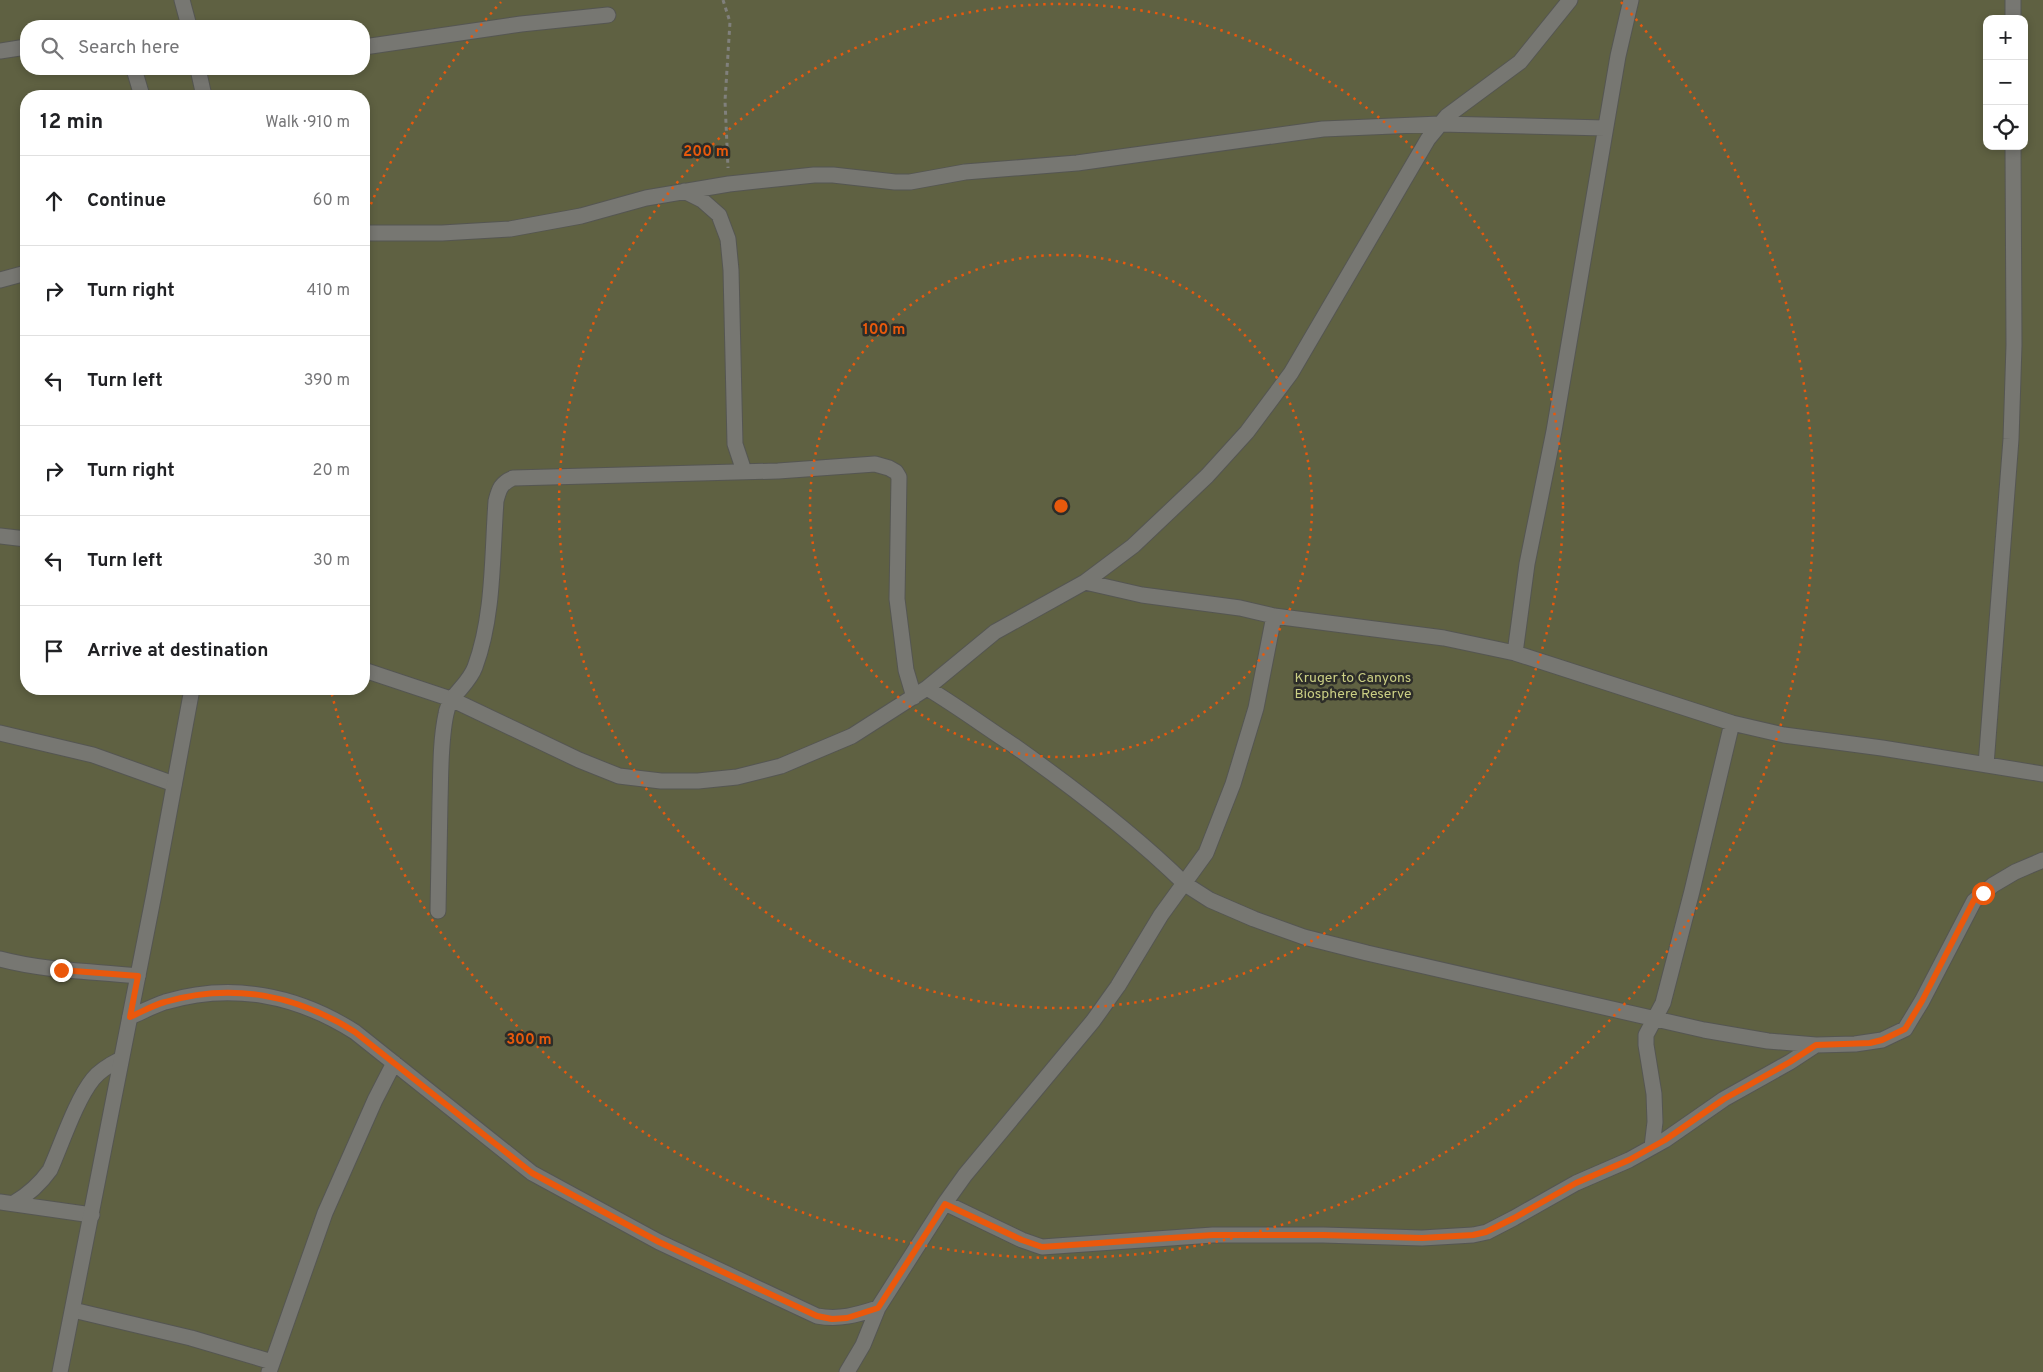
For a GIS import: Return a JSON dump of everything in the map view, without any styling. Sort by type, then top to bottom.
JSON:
[{"type":"street","points":[[182,0],[187,20]]},
{"type":"street","points":[[370,672],[450,699],[579,760],[620,776],[661,781],[698,781],[737,777],[781,766],[852,736],[927,688],[995,632],[1085,582],[1133,546],[1207,476],[1247,432],[1290,374],[1428,139],[1447,116],[1520,62],[1545,34],[1570,0]]},
{"type":"street","points":[[1515,653],[1527,564],[1554,431],[1618,56],[1631,0]]},
{"type":"street","points":[[2013,0],[2013,15]]},
{"type":"street","points":[[370,46],[521,24],[608,15]]},
{"type":"street","points":[[0,51],[20,48]]},
{"type":"street","points":[[136,75],[140,90]]},
{"type":"street","points":[[199,75],[203,90]]},
{"type":"street","points":[[370,233],[442,233],[510,229],[581,216],[646,198],[729,184],[814,175],[910,182],[965,172],[1077,163],[1324,129],[1440,124],[1605,128]]},
{"type":"street","points":[[1986,765],[2011,439],[2014,345],[2013,150]]},
{"type":"street","points":[[684,191],[702,200],[719,215],[728,240],[731,270],[735,444],[744,471]]},
{"type":"street","points":[[0,280],[20,275]]},
{"type":"street","points":[[438,911],[441,768],[444,726],[450,699],[459,692],[468,680],[474,668],[483,638],[488,613],[496,501],[500,488],[505,481],[514,478],[778,471],[875,464],[889,468],[896,472],[899,477],[897,599],[906,670],[914,697]]},
{"type":"street","points":[[0,536],[20,538]]},
{"type":"street","points":[[1085,582],[1126,592],[1240,608],[1274,616],[1444,638],[1515,653],[1732,723],[1784,736],[1873,746],[2043,774]]},
{"type":"street","points":[[847,1372],[863,1345],[878,1308],[965,1175],[1093,1022],[1118,986],[1161,915],[1206,853],[1233,784],[1256,708],[1274,616]]},
{"type":"street","points":[[927,688],[958,706],[1099,808],[1185,884],[1196,892],[1230,909],[1304,936],[1654,1019],[1768,1041],[1816,1045],[1870,1043],[1882,1040],[1905,1029],[1922,1001],[1974,900],[1993,885],[2015,872],[2043,860]]},
{"type":"street","points":[[60,1372],[191,695]]},
{"type":"street","points":[[1652,1147],[1655,1122],[1654,1094],[1646,1035],[1663,1003],[1732,723]]},
{"type":"street","points":[[0,734],[93,754],[174,784]]},
{"type":"street","points":[[0,959],[46,969],[138,976]]},
{"type":"street","points":[[130,1017],[173,1000],[206,994],[249,992],[296,1004],[338,1021],[355,1032],[532,1173],[659,1242],[817,1316],[832,1319],[847,1318],[878,1308]]},
{"type":"street","points":[[945,1204],[1022,1240],[1042,1247],[1213,1235],[1323,1235],[1422,1238],[1473,1235],[1501,1225],[1576,1183],[1652,1147],[1724,1099],[1816,1045]]},
{"type":"street","points":[[7,1203],[28,1195],[42,1181],[50,1170],[84,1094],[93,1079],[104,1068],[121,1059]]},
{"type":"street","points":[[73,1310],[205,1341],[270,1367],[325,1213],[375,1100],[394,1063]]},
{"type":"street","points":[[7,1203],[92,1214]]},
{"type":"path","points":[[723,0],[730,22],[725,101],[729,184]]},
{"type":"green space","name":"Kruger to Canyons Biosphere Reserve","points":[[0,0],[2043,0],[2043,1372],[0,1372]]},
{"type":"route","points":[[61,970],[138,976],[130,1017],[173,1000],[206,994],[234,992],[249,992],[270,996],[324,1014],[355,1032],[532,1173],[659,1242],[799,1309],[832,1319],[847,1318],[878,1308],[945,1204],[1028,1243],[1042,1247],[1213,1235],[1270,1234],[1422,1238],[1473,1235],[1486,1232],[1576,1183],[1629,1160],[1665,1140],[1706,1110],[1816,1045],[1870,1043],[1892,1036],[1905,1029],[1912,1020],[1967,912],[1974,900],[1983,893]]}]
